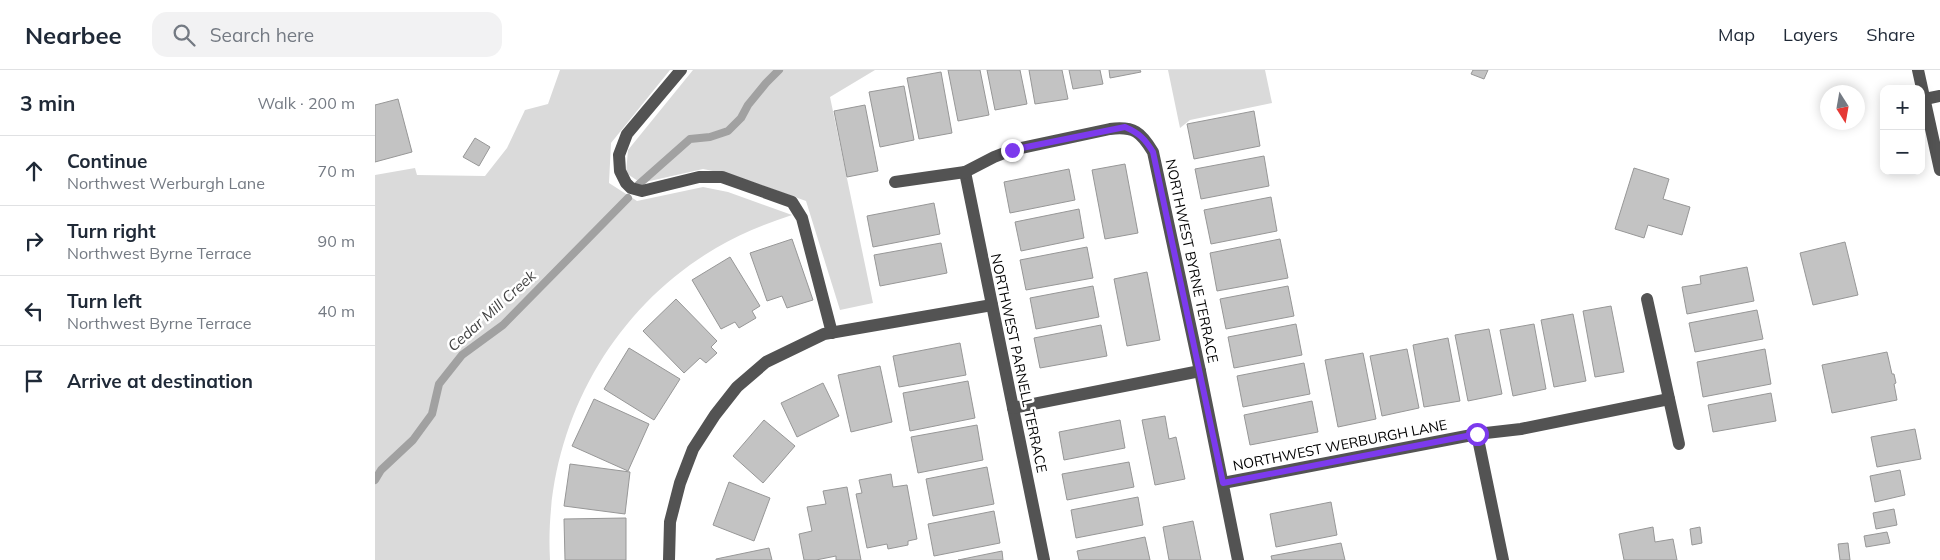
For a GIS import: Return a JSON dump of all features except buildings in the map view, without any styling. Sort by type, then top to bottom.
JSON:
[{"type":"street","points":[[681,70],[627,134],[619,155],[620,171],[631,188],[642,191],[699,177],[722,177],[792,202],[802,218],[832,333]]},
{"type":"street","points":[[1918,70],[1922,85]]},
{"type":"street","points":[[1940,96],[1925,100],[1940,170]]},
{"type":"street","name":"NORTHWEST BYRNE TERRACE","points":[[895,182],[965,172],[1012,150],[1110,129],[1125,127],[1138,132],[1146,140],[1153,152],[1238,560]]},
{"type":"street","name":"NORTHWEST PARNELL TERRACE","points":[[965,172],[1044,560]]},
{"type":"street","points":[[1647,299],[1679,444]]},
{"type":"street","points":[[669,560],[670,522],[681,482],[693,449],[715,415],[737,387],[767,362],[824,334],[992,305]]},
{"type":"street","points":[[1013,408],[1200,371]]},
{"type":"street","name":"NORTHWEST WERBURGH LANE","points":[[1223,483],[1477,434],[1521,429],[1669,399]]},
{"type":"street","points":[[1477,434],[1503,560]]},
{"type":"shaded area","points":[[560,70],[670,70],[611,143],[609,183],[637,201],[703,187],[728,192],[792,215],[725,243],[677,275],[643,306],[614,342],[589,381],[571,423],[558,467],[551,513],[550,560],[375,560],[375,175],[415,168],[417,175],[485,176],[507,148],[525,110],[548,104]]},
{"type":"shaded area","points":[[693,70],[875,70],[830,97],[873,303],[840,310],[806,201],[733,175],[703,169],[641,183],[626,173],[628,150]]},
{"type":"shaded area","points":[[1168,70],[1265,70],[1272,103],[1190,120],[1180,128]]},
{"type":"waterway","name":"Cedar Mill Creek","points":[[638,185],[690,139],[710,137],[728,131],[741,118],[748,105],[779,70]]},
{"type":"waterway","name":"Cedar Mill Creek","points":[[375,480],[381,470],[413,440],[432,414],[439,384],[462,355],[503,325],[628,198]]},
{"type":"route","points":[[1012,150],[1125,127],[1138,132],[1146,140],[1153,152],[1223,483],[1477,434]]}]
